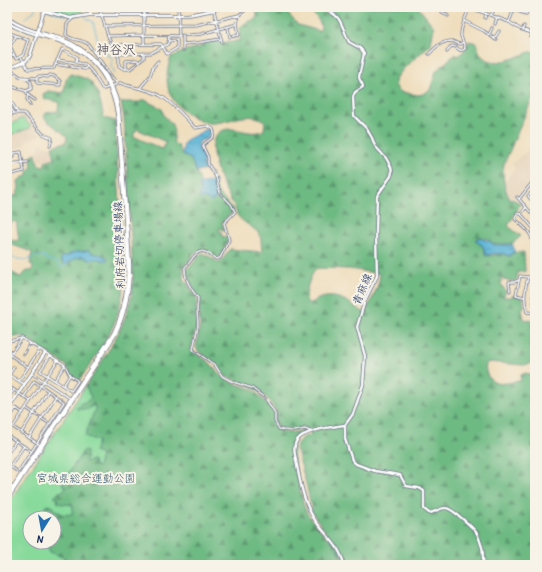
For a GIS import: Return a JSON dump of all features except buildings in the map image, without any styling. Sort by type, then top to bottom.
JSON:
[{"type":"street","points":[[107,7],[99,8],[108,36],[119,58],[119,66],[126,70]]},
{"type":"street","points":[[117,7],[117,15]]},
{"type":"street","points":[[144,7],[144,44]]},
{"type":"street","points":[[178,7],[179,36]]},
{"type":"street","points":[[8,69],[24,62],[31,54],[44,8],[64,17],[73,18],[102,15],[198,14],[225,7]]},
{"type":"street","points":[[105,26],[196,25],[239,15],[248,7]]},
{"type":"street","name":"青麻線","points":[[325,7],[338,18],[348,42],[360,48],[364,54],[359,77],[359,80],[363,83],[363,87],[355,92],[353,97],[354,116],[367,129],[375,146],[386,158],[392,172],[392,176],[378,196],[376,233],[377,276],[365,300],[357,327],[365,356],[363,385],[353,414],[345,425]]},
{"type":"street","points":[[443,7],[441,11],[448,16]]},
{"type":"street","points":[[447,52],[450,47],[453,46],[459,51],[465,49],[461,32],[469,7],[509,22],[522,30],[533,33]]},
{"type":"street","points":[[482,12],[485,7]]},
{"type":"street","points":[[502,7],[508,10],[510,7]]},
{"type":"street","points":[[509,22],[515,7]]},
{"type":"street","points":[[514,10],[526,14],[529,7]]},
{"type":"street","points":[[213,9],[222,42]]},
{"type":"street","points":[[485,18],[486,13]]},
{"type":"street","points":[[228,28],[230,37],[239,35],[239,15]]},
{"type":"street","points":[[495,24],[497,17]]},
{"type":"street","name":"利府岩切停車場線","points":[[7,18],[26,29],[37,33]]},
{"type":"street","points":[[73,18],[67,24],[66,35],[68,38],[88,44],[117,84]]},
{"type":"street","points":[[464,21],[495,39],[499,31]]},
{"type":"street","name":"利府岩切停車場線","points":[[7,22],[20,29],[65,40],[82,50],[102,69],[111,86],[118,104],[120,122],[130,265],[129,292],[125,312],[115,335],[14,488],[7,496]]},
{"type":"street","points":[[108,36],[179,36],[201,34],[228,28],[238,24]]},
{"type":"street","points":[[522,30],[524,26]]},
{"type":"street","points":[[489,35],[492,28]]},
{"type":"street","points":[[531,38],[535,31]]},
{"type":"street","points":[[7,32],[28,40],[23,55],[16,59],[10,46],[16,36]]},
{"type":"street","points":[[182,50],[183,35]]},
{"type":"street","points":[[116,54],[155,52],[168,44],[169,36]]},
{"type":"street","points":[[183,44],[221,39]]},
{"type":"street","points":[[113,45],[161,44],[167,54],[177,48],[177,40],[169,41]]},
{"type":"street","points":[[429,54],[440,43],[452,41],[461,44],[463,42]]},
{"type":"street","points":[[21,57],[28,69],[54,68],[62,49],[77,58],[76,62]]},
{"type":"street","points":[[126,70],[130,69],[144,58],[144,53]]},
{"type":"street","points":[[7,58],[14,55]]},
{"type":"street","points":[[57,60],[83,63],[93,73],[104,89],[120,83],[131,88],[140,88],[161,96],[188,119],[194,128],[208,126],[213,129],[213,137],[204,144],[203,147],[208,157],[210,167],[216,177],[220,193],[231,204],[235,211],[224,223],[230,240],[220,258],[216,259],[205,252],[200,251],[193,256],[189,264],[185,267],[186,278],[198,298],[198,325],[193,350],[215,365],[222,376],[233,382],[252,388],[266,399],[275,413],[275,422],[279,429],[295,430],[305,428],[311,432]]},
{"type":"street","points":[[126,70],[126,61],[139,62]]},
{"type":"street","points":[[140,88],[150,76],[153,67],[158,61]]},
{"type":"street","points":[[55,64],[85,68],[87,66]]},
{"type":"street","points":[[7,85],[26,91],[31,89],[30,82],[8,69]]},
{"type":"street","points":[[23,77],[37,78],[39,76],[54,76],[60,81],[60,85],[37,83],[37,78]]},
{"type":"street","points":[[26,91],[28,95],[35,100]]},
{"type":"street","points":[[28,95],[27,99],[30,105]]},
{"type":"street","points":[[8,100],[12,103],[18,113]]},
{"type":"street","points":[[7,107],[10,107],[14,113]]},
{"type":"street","points":[[7,118],[14,113],[24,113],[43,134],[52,138],[50,146]]},
{"type":"street","points":[[7,145],[12,150],[13,157]]},
{"type":"street","points":[[7,154],[21,152],[24,171],[7,175]]},
{"type":"street","points":[[7,164],[28,162]]},
{"type":"street","points":[[535,179],[518,198],[535,217]]},
{"type":"street","points":[[535,189],[528,196],[535,202]]},
{"type":"street","points":[[526,207],[521,214],[517,213],[514,219],[529,232],[534,242]]},
{"type":"street","points":[[521,214],[534,230],[532,261],[535,262]]},
{"type":"street","points":[[524,297],[516,295],[520,276],[535,278]]},
{"type":"street","points":[[528,277],[524,297],[527,312],[535,313]]},
{"type":"street","points":[[510,291],[509,282],[519,280]]},
{"type":"street","points":[[535,286],[533,297],[535,309]]},
{"type":"street","points":[[7,359],[22,338]]},
{"type":"street","points":[[7,340],[9,341],[22,338],[66,365],[70,375],[78,381],[71,392],[40,371],[50,356]]},
{"type":"street","points":[[24,354],[30,343]]},
{"type":"street","points":[[7,348],[12,352]]},
{"type":"street","points":[[19,381],[40,349]]},
{"type":"street","points":[[7,411],[45,353]]},
{"type":"street","points":[[10,355],[28,367]]},
{"type":"street","points":[[13,428],[58,360]]},
{"type":"street","points":[[55,381],[66,365]]},
{"type":"street","points":[[14,367],[8,374],[24,385]]},
{"type":"street","points":[[32,373],[72,400]]},
{"type":"street","points":[[63,386],[70,375]]},
{"type":"street","points":[[10,466],[18,472],[64,402],[34,381],[24,396]]},
{"type":"street","points":[[7,385],[31,401]]},
{"type":"street","points":[[7,400],[14,390]]},
{"type":"street","points":[[21,433],[48,391]]},
{"type":"street","points":[[29,438],[56,396]]},
{"type":"street","name":"利府岩切停車場線","points":[[7,500],[40,445],[72,400]]},
{"type":"street","points":[[23,412],[16,408],[7,423],[40,445]]},
{"type":"street","points":[[26,408],[50,424]]},
{"type":"street","points":[[344,565],[337,547],[313,518],[308,508],[294,446],[297,439],[304,434],[345,425],[345,439],[352,460],[356,464],[376,471],[400,475],[406,486],[422,490],[424,494],[424,509],[429,513],[443,508],[451,510],[472,527],[477,534],[483,549],[482,555],[485,565]]},
{"type":"street","points":[[7,436],[31,451]]},
{"type":"street","points":[[7,454],[16,441]]},
{"type":"street","points":[[7,470],[24,446]]},
{"type":"street","points":[[7,483],[14,488]]},
{"type":"shaded area","points":[[15,114],[23,114],[41,135],[27,140],[25,146],[13,149],[7,144],[7,119]]},
{"type":"shaded area","points":[[39,143],[42,143],[44,146],[51,147],[53,158],[39,162],[37,151],[39,149]]},
{"type":"shaded area","points":[[535,145],[535,176],[514,199],[509,195],[505,183],[515,169],[512,163],[525,154],[529,147]]},
{"type":"green space","points":[[48,7],[81,7],[83,11],[70,16]]},
{"type":"green space","points":[[256,7],[282,7],[298,25],[320,31],[321,27],[319,20],[304,7],[418,7],[434,27],[431,44],[404,68],[395,80],[396,87],[401,92],[418,95],[430,90],[436,71],[455,54],[459,56],[469,41],[476,43],[481,55],[492,61],[505,61],[530,52],[535,52],[535,92],[503,169],[504,181],[509,198],[521,203],[508,226],[521,236],[512,244],[494,244],[488,239],[479,237],[475,240],[484,249],[485,256],[503,254],[510,257],[512,253],[524,252],[525,272],[518,272],[517,279],[515,281],[503,280],[504,278],[501,277],[501,284],[506,292],[503,297],[512,297],[512,295],[523,298],[524,306],[522,310],[524,319],[535,322],[535,361],[530,364],[523,365],[488,362],[486,364],[486,369],[490,379],[494,382],[502,384],[521,381],[520,375],[526,373],[535,375],[535,565],[347,565],[337,548],[343,565],[65,565],[65,558],[50,552],[49,550],[62,550],[62,514],[72,514],[73,505],[57,502],[58,499],[54,497],[66,487],[62,484],[84,450],[87,452],[86,462],[93,460],[95,465],[98,467],[101,455],[94,452],[98,441],[85,436],[95,409],[94,405],[88,409],[77,409],[76,407],[91,398],[86,386],[120,330],[132,292],[133,271],[124,118],[121,102],[141,102],[143,99],[162,109],[165,117],[171,122],[174,132],[174,144],[178,145],[182,154],[191,159],[201,183],[199,184],[200,198],[207,199],[210,202],[212,201],[212,186],[215,182],[215,187],[219,194],[234,211],[223,221],[222,224],[225,230],[223,231],[221,228],[219,229],[223,237],[227,236],[228,240],[220,257],[217,258],[205,250],[200,251],[196,252],[184,265],[184,278],[197,299],[197,325],[191,350],[210,363],[221,376],[233,383],[252,389],[270,406],[275,413],[275,419],[279,430],[286,432],[297,432],[306,430],[306,432],[294,441],[293,446],[297,476],[302,497],[309,516],[335,545],[312,512],[296,447],[301,439],[311,435],[307,428],[301,427],[295,430],[280,428],[276,421],[277,412],[268,399],[251,386],[225,376],[218,365],[198,351],[196,347],[200,326],[200,300],[186,269],[191,266],[200,254],[203,253],[220,263],[230,249],[262,252],[259,234],[238,216],[221,180],[214,157],[213,147],[215,138],[220,132],[230,129],[247,132],[259,132],[264,130],[265,121],[258,118],[244,117],[222,122],[208,123],[193,117],[178,105],[169,92],[167,84],[168,66],[171,57],[187,50],[200,47],[207,42],[221,40],[221,43],[240,40],[239,28],[247,22],[256,19]],"holes":[[[137,129],[166,142],[162,149],[133,136]],[[317,268],[350,269],[380,274],[376,289],[365,313],[344,300],[334,297],[321,298],[311,303],[307,303],[306,295],[308,284]]]},
{"type":"green space","points":[[71,74],[87,79],[97,92],[104,118],[115,121],[124,274],[123,291],[116,319],[104,343],[79,381],[71,375],[66,365],[22,336],[7,339],[7,271],[8,270],[20,277],[27,271],[32,271],[33,265],[30,264],[32,252],[7,242],[7,239],[16,241],[19,239],[16,221],[10,223],[9,228],[7,228],[7,195],[16,196],[19,188],[18,181],[23,177],[28,176],[28,170],[32,167],[31,161],[33,155],[36,154],[38,164],[43,166],[45,165],[45,162],[55,159],[52,146],[66,142],[67,136],[46,120],[44,116],[46,113],[58,111],[59,102],[44,99],[43,94],[48,91],[64,93],[66,80]],"holes":[[[88,250],[103,256],[105,258],[104,261],[99,258],[89,260],[79,257],[63,264],[61,260],[62,257],[73,253]]]},
{"type":"green space","points":[[23,118],[30,125],[30,128],[7,136],[7,126]]},
{"type":"green space","name":"宮城県総合運動公園","points":[[86,386],[149,478],[137,565],[7,565],[7,505]]},
{"type":"green space","points":[[47,505],[54,507],[56,510],[44,510]]},
{"type":"water","points":[[207,129],[210,130],[208,138],[200,141],[198,145],[203,158],[203,165],[209,172],[207,170],[196,171],[191,159],[182,154],[184,144],[186,140]]},
{"type":"water","points":[[215,180],[212,186],[216,196],[215,200],[210,202],[207,199],[199,198],[201,191],[199,184]]},
{"type":"water","points":[[479,238],[489,241],[494,245],[513,245],[515,253],[512,252],[510,256],[498,253],[486,255],[483,246],[475,240]]},
{"type":"water","points":[[88,250],[108,259],[105,260],[95,258],[89,260],[79,257],[65,265],[61,260],[62,257]]},
{"type":"waterway","points":[[25,18],[34,11],[36,7]]},
{"type":"waterway","points":[[45,7],[46,9],[62,15],[79,15]]},
{"type":"waterway","points":[[85,17],[93,22],[98,41],[104,42],[107,48],[107,55],[113,60],[110,66],[114,70],[114,74]]},
{"type":"waterway","points":[[7,256],[27,260],[37,256],[44,256],[47,259],[57,262],[60,267],[65,266],[66,264]]},
{"type":"district","name":"神谷沢","points":[[116,49]]}]
